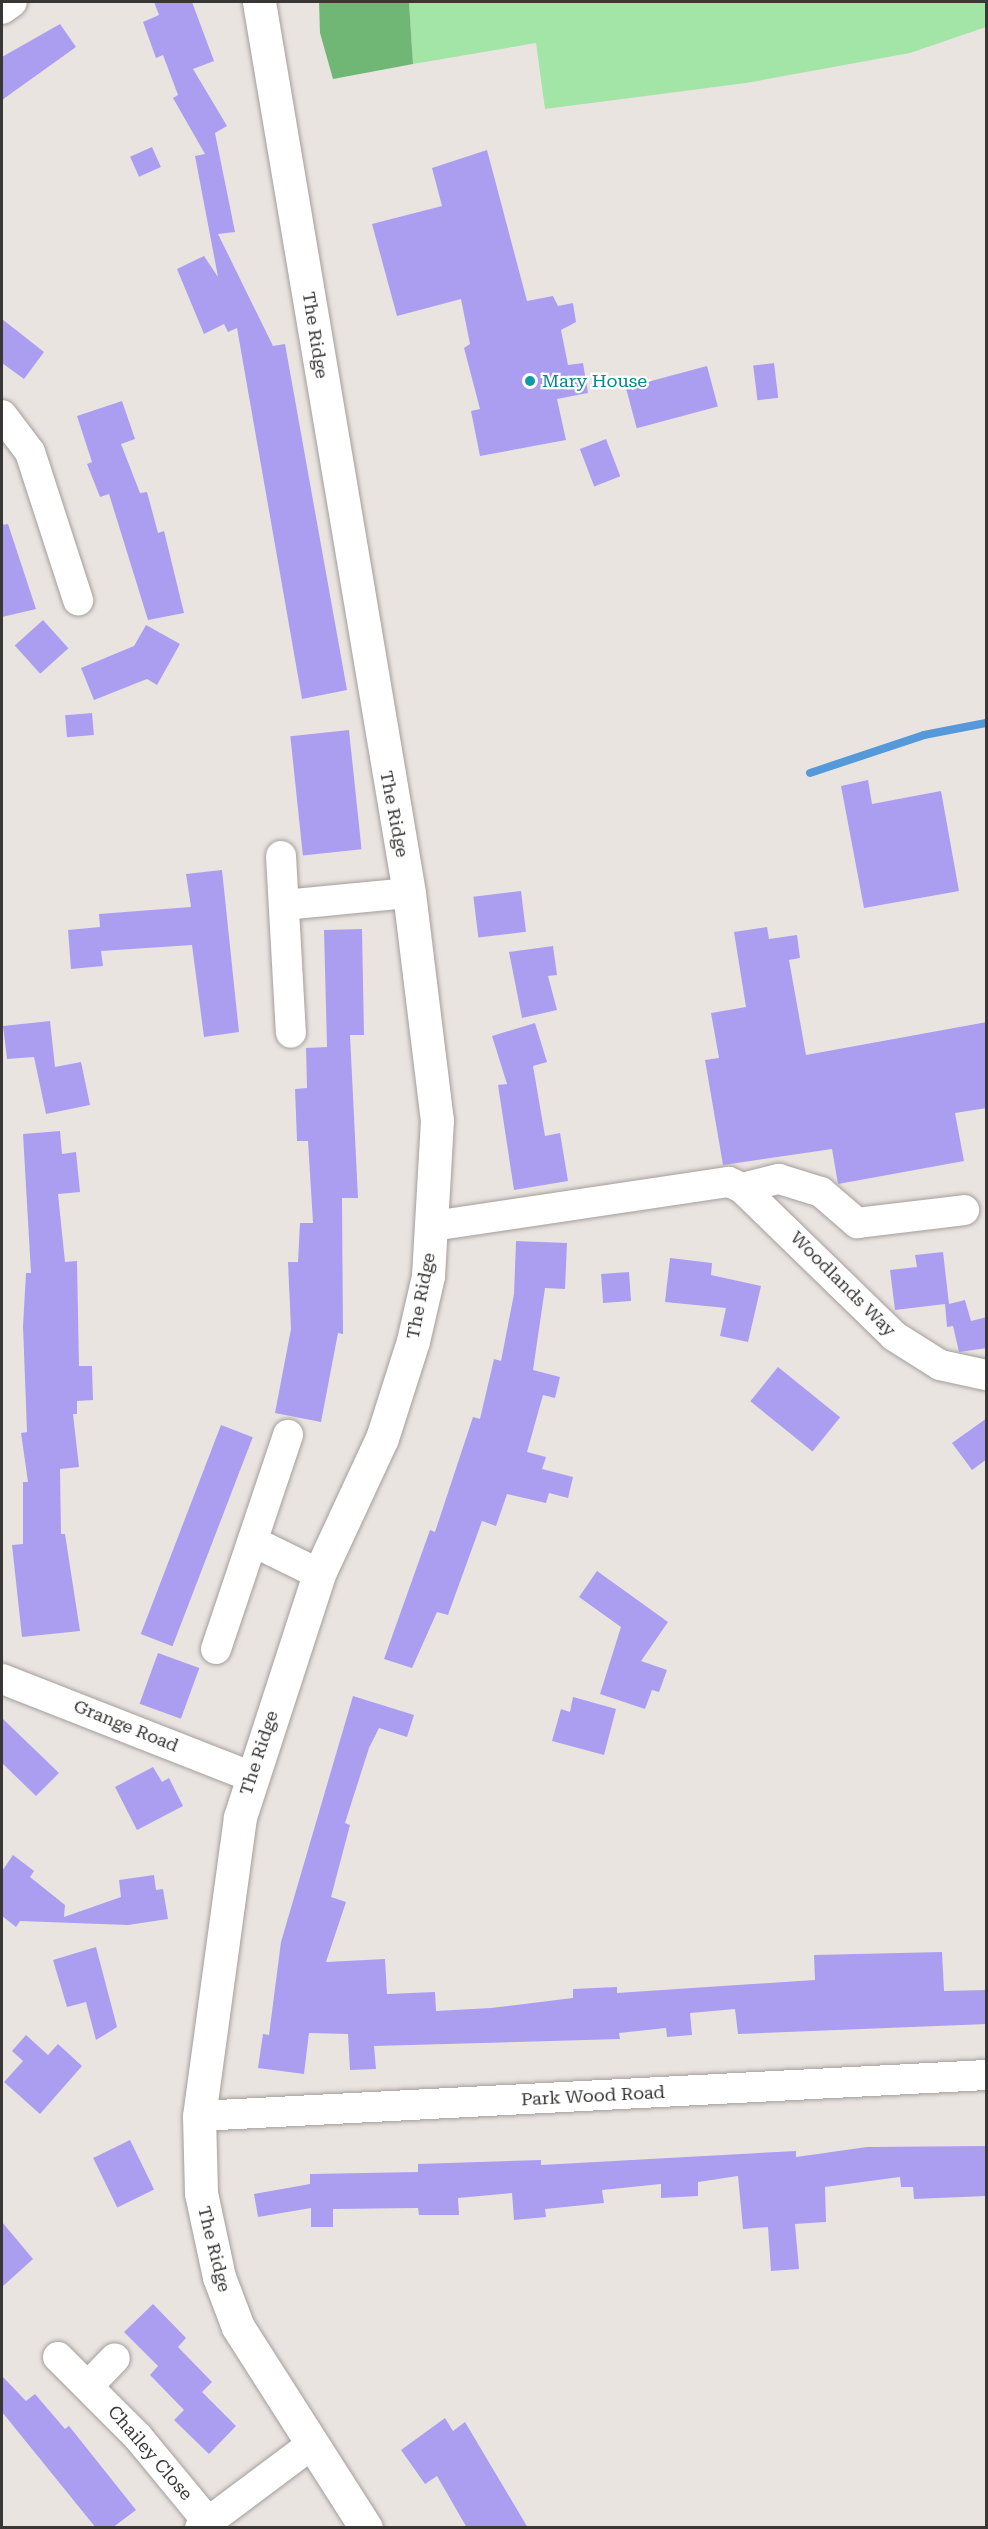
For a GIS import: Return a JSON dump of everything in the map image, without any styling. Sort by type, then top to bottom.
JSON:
[{"type":"main road","name":"The Ridge","points":[[258,2],[409,892],[437,1120],[433,1226],[416,1330],[389,1416],[319,1574],[250,1776],[199,2116],[201,2193],[219,2277],[238,2327],[311,2445],[366,2528]]},
{"type":"street","points":[[2,9],[12,2]]},
{"type":"street","points":[[2,415],[30,452],[78,600]]},
{"type":"street","points":[[281,856],[291,1034]]},
{"type":"street","points":[[284,905],[409,892]]},
{"type":"street","points":[[433,1226],[729,1182],[742,1188],[779,1179],[821,1192],[857,1223],[964,1210]]},
{"type":"street","name":"Woodlands Way","points":[[742,1188],[894,1336],[940,1365],[987,1375]]},
{"type":"street","points":[[216,1649],[254,1542],[288,1435]]},
{"type":"street","points":[[254,1542],[319,1574]]},
{"type":"street","name":"Grange Road","points":[[2,1679],[250,1776]]},
{"type":"street","name":"Park Wood Road","points":[[199,2116],[987,2075]]},
{"type":"street","name":"Chailey Close","points":[[58,2357],[89,2385],[204,2525]]},
{"type":"street","points":[[89,2385],[115,2358]]},
{"type":"street","points":[[204,2525],[311,2445]]},
{"type":"green space","points":[[319,2],[409,2],[413,64],[333,79],[320,33]]},
{"type":"green space","points":[[409,2],[986,2],[986,27],[910,53],[746,83],[545,109],[536,43],[413,64]]},
{"type":"building","points":[[154,2],[192,2],[214,61],[193,69],[227,126],[215,133],[235,232],[218,234],[273,346],[285,344],[347,690],[302,699],[237,328],[228,332],[224,324],[204,334],[177,269],[204,256],[218,277],[195,156],[205,154],[173,98],[178,95],[163,55],[156,58],[143,22],[159,15]]},
{"type":"building","points":[[60,24],[76,47],[2,100],[2,57]]},
{"type":"building","points":[[152,147],[161,167],[139,177],[130,157]]},
{"type":"building","points":[[487,150],[527,301],[553,296],[558,306],[573,303],[576,322],[561,330],[568,365],[583,363],[588,393],[557,399],[566,440],[480,456],[471,411],[480,409],[464,348],[470,344],[461,299],[397,316],[372,224],[442,206],[432,168]]},
{"type":"building","points":[[2,319],[44,352],[24,379],[2,363]]},
{"type":"building","points":[[774,363],[778,398],[757,400],[753,366]]},
{"type":"building","points":[[707,366],[718,407],[637,428],[626,388]]},
{"type":"building","points":[[122,401],[135,439],[121,444],[140,493],[147,492],[158,533],[164,531],[184,613],[148,620],[109,494],[100,497],[87,464],[92,462],[77,416]]},
{"type":"building","points":[[606,439],[620,476],[594,486],[580,449]]},
{"type":"building","points":[[8,524],[36,609],[2,617],[2,525]]},
{"type":"building","points":[[43,620],[68,648],[40,674],[15,645]]},
{"type":"building","points":[[146,625],[180,644],[157,685],[147,679],[94,700],[81,668],[134,646]]},
{"type":"building","points":[[92,713],[94,735],[67,737],[65,715]]},
{"type":"building","points":[[349,730],[362,849],[303,856],[290,736]]},
{"type":"building","points":[[868,780],[872,804],[941,791],[959,891],[864,908],[841,786]]},
{"type":"building","points":[[222,870],[239,1032],[204,1037],[192,945],[101,951],[103,966],[71,969],[68,930],[100,927],[99,914],[191,907],[186,874]]},
{"type":"building","points":[[521,891],[526,932],[478,938],[473,897]]},
{"type":"building","points":[[767,927],[769,939],[797,935],[800,958],[789,960],[806,1055],[987,1022],[987,1108],[955,1113],[964,1161],[838,1184],[832,1149],[723,1165],[705,1060],[719,1058],[711,1013],[746,1007],[734,932]]},
{"type":"building","points":[[362,929],[364,1035],[350,1035],[358,1198],[342,1198],[343,1334],[338,1333],[321,1422],[275,1413],[291,1329],[288,1262],[298,1262],[300,1223],[313,1223],[308,1141],[297,1141],[295,1089],[307,1088],[306,1048],[327,1047],[324,930]]},
{"type":"building","points":[[553,946],[557,975],[548,976],[557,1010],[522,1018],[509,952]]},
{"type":"building","points":[[50,1021],[55,1067],[81,1062],[90,1105],[46,1114],[34,1057],[7,1059],[3,1026]]},
{"type":"building","points":[[535,1023],[547,1062],[533,1066],[545,1136],[560,1133],[568,1181],[514,1190],[498,1085],[507,1084],[492,1036]]},
{"type":"building","points":[[60,1131],[62,1154],[76,1152],[80,1192],[58,1194],[65,1262],[77,1261],[79,1366],[92,1366],[93,1400],[77,1401],[77,1414],[73,1414],[79,1467],[60,1469],[61,1534],[65,1534],[80,1631],[22,1637],[12,1545],[23,1544],[23,1482],[28,1482],[21,1433],[27,1432],[23,1326],[26,1273],[31,1273],[23,1134]]},
{"type":"building","points":[[516,1241],[567,1243],[565,1289],[545,1288],[533,1370],[560,1377],[555,1398],[543,1395],[527,1452],[546,1457],[542,1469],[573,1477],[568,1498],[549,1493],[546,1503],[507,1494],[496,1526],[482,1521],[448,1615],[437,1612],[412,1668],[384,1659],[430,1530],[435,1532],[473,1417],[480,1419],[494,1359],[501,1361],[514,1294]]},
{"type":"building","points":[[943,1252],[949,1304],[965,1300],[971,1321],[987,1317],[987,1348],[959,1352],[953,1326],[947,1327],[945,1304],[895,1310],[890,1270],[917,1267],[915,1255]]},
{"type":"building","points":[[670,1258],[712,1263],[711,1275],[761,1286],[748,1342],[720,1336],[726,1308],[665,1302]]},
{"type":"building","points":[[629,1272],[631,1301],[603,1303],[601,1274]]},
{"type":"building","points":[[778,1367],[840,1417],[812,1452],[750,1401]]},
{"type":"building","points":[[987,1418],[987,1459],[972,1470],[952,1443]]},
{"type":"building","points":[[221,1425],[253,1437],[172,1646],[141,1634]]},
{"type":"building","points":[[597,1571],[668,1622],[641,1661],[667,1670],[659,1692],[652,1690],[645,1709],[600,1694],[621,1627],[579,1597]]},
{"type":"building","points":[[158,1653],[199,1668],[181,1719],[140,1704]]},
{"type":"building","points":[[353,1696],[414,1715],[407,1737],[379,1728],[369,1748],[345,1823],[350,1825],[331,1897],[346,1902],[326,1962],[385,1959],[387,1994],[435,1992],[436,2011],[491,2008],[573,1998],[573,1989],[617,1987],[617,1993],[815,1980],[814,1955],[942,1952],[944,1991],[987,1990],[987,2024],[738,2034],[735,2009],[690,2013],[692,2035],[667,2037],[666,2028],[619,2033],[620,2039],[374,2046],[376,2069],[350,2070],[348,2034],[309,2033],[304,2074],[258,2068],[263,2034],[269,2035],[281,1942]]},
{"type":"building","points":[[573,1697],[616,1709],[604,1755],[552,1741],[561,1709],[570,1712]]},
{"type":"building","points":[[2,1718],[59,1773],[36,1796],[2,1763]]},
{"type":"building","points":[[153,1767],[162,1782],[169,1778],[183,1806],[137,1830],[115,1787]]},
{"type":"building","points":[[13,1855],[34,1871],[30,1877],[65,1905],[64,1917],[121,1897],[119,1880],[154,1875],[156,1890],[163,1889],[168,1919],[128,1925],[20,1921],[16,1927],[2,1916],[2,1871]]},
{"type":"building","points":[[96,1947],[117,2027],[96,2040],[86,2002],[67,2007],[53,1960]]},
{"type":"building","points":[[26,2035],[48,2055],[58,2044],[82,2066],[40,2114],[4,2082],[23,2061],[12,2051]]},
{"type":"building","points":[[130,2140],[154,2189],[117,2207],[93,2158]]},
{"type":"building","points":[[987,2146],[987,2196],[914,2199],[913,2187],[901,2187],[900,2177],[825,2187],[826,2222],[795,2224],[799,2269],[771,2271],[768,2227],[743,2229],[738,2176],[698,2182],[698,2196],[661,2198],[661,2184],[602,2190],[604,2203],[545,2209],[546,2217],[514,2220],[512,2193],[458,2198],[459,2215],[419,2215],[418,2208],[333,2209],[333,2227],[311,2227],[311,2208],[258,2217],[254,2194],[310,2184],[310,2174],[418,2172],[418,2164],[541,2160],[541,2165],[796,2151],[796,2157],[867,2147]]},
{"type":"building","points":[[2,2222],[33,2259],[2,2287]]},
{"type":"building","points":[[153,2304],[186,2338],[178,2347],[212,2382],[202,2392],[236,2426],[209,2454],[174,2420],[184,2410],[150,2375],[158,2366],[124,2332]]},
{"type":"building","points":[[2,2376],[26,2401],[35,2394],[65,2429],[69,2426],[136,2510],[112,2528],[96,2528],[2,2412]]},
{"type":"building","points":[[445,2418],[453,2431],[465,2422],[528,2528],[467,2528],[437,2476],[425,2484],[401,2450]]},
{"type":"waterway","points":[[810,773],[924,735],[986,723]]},
{"type":"place","name":"Mary House","points":[[530,381]]}]
